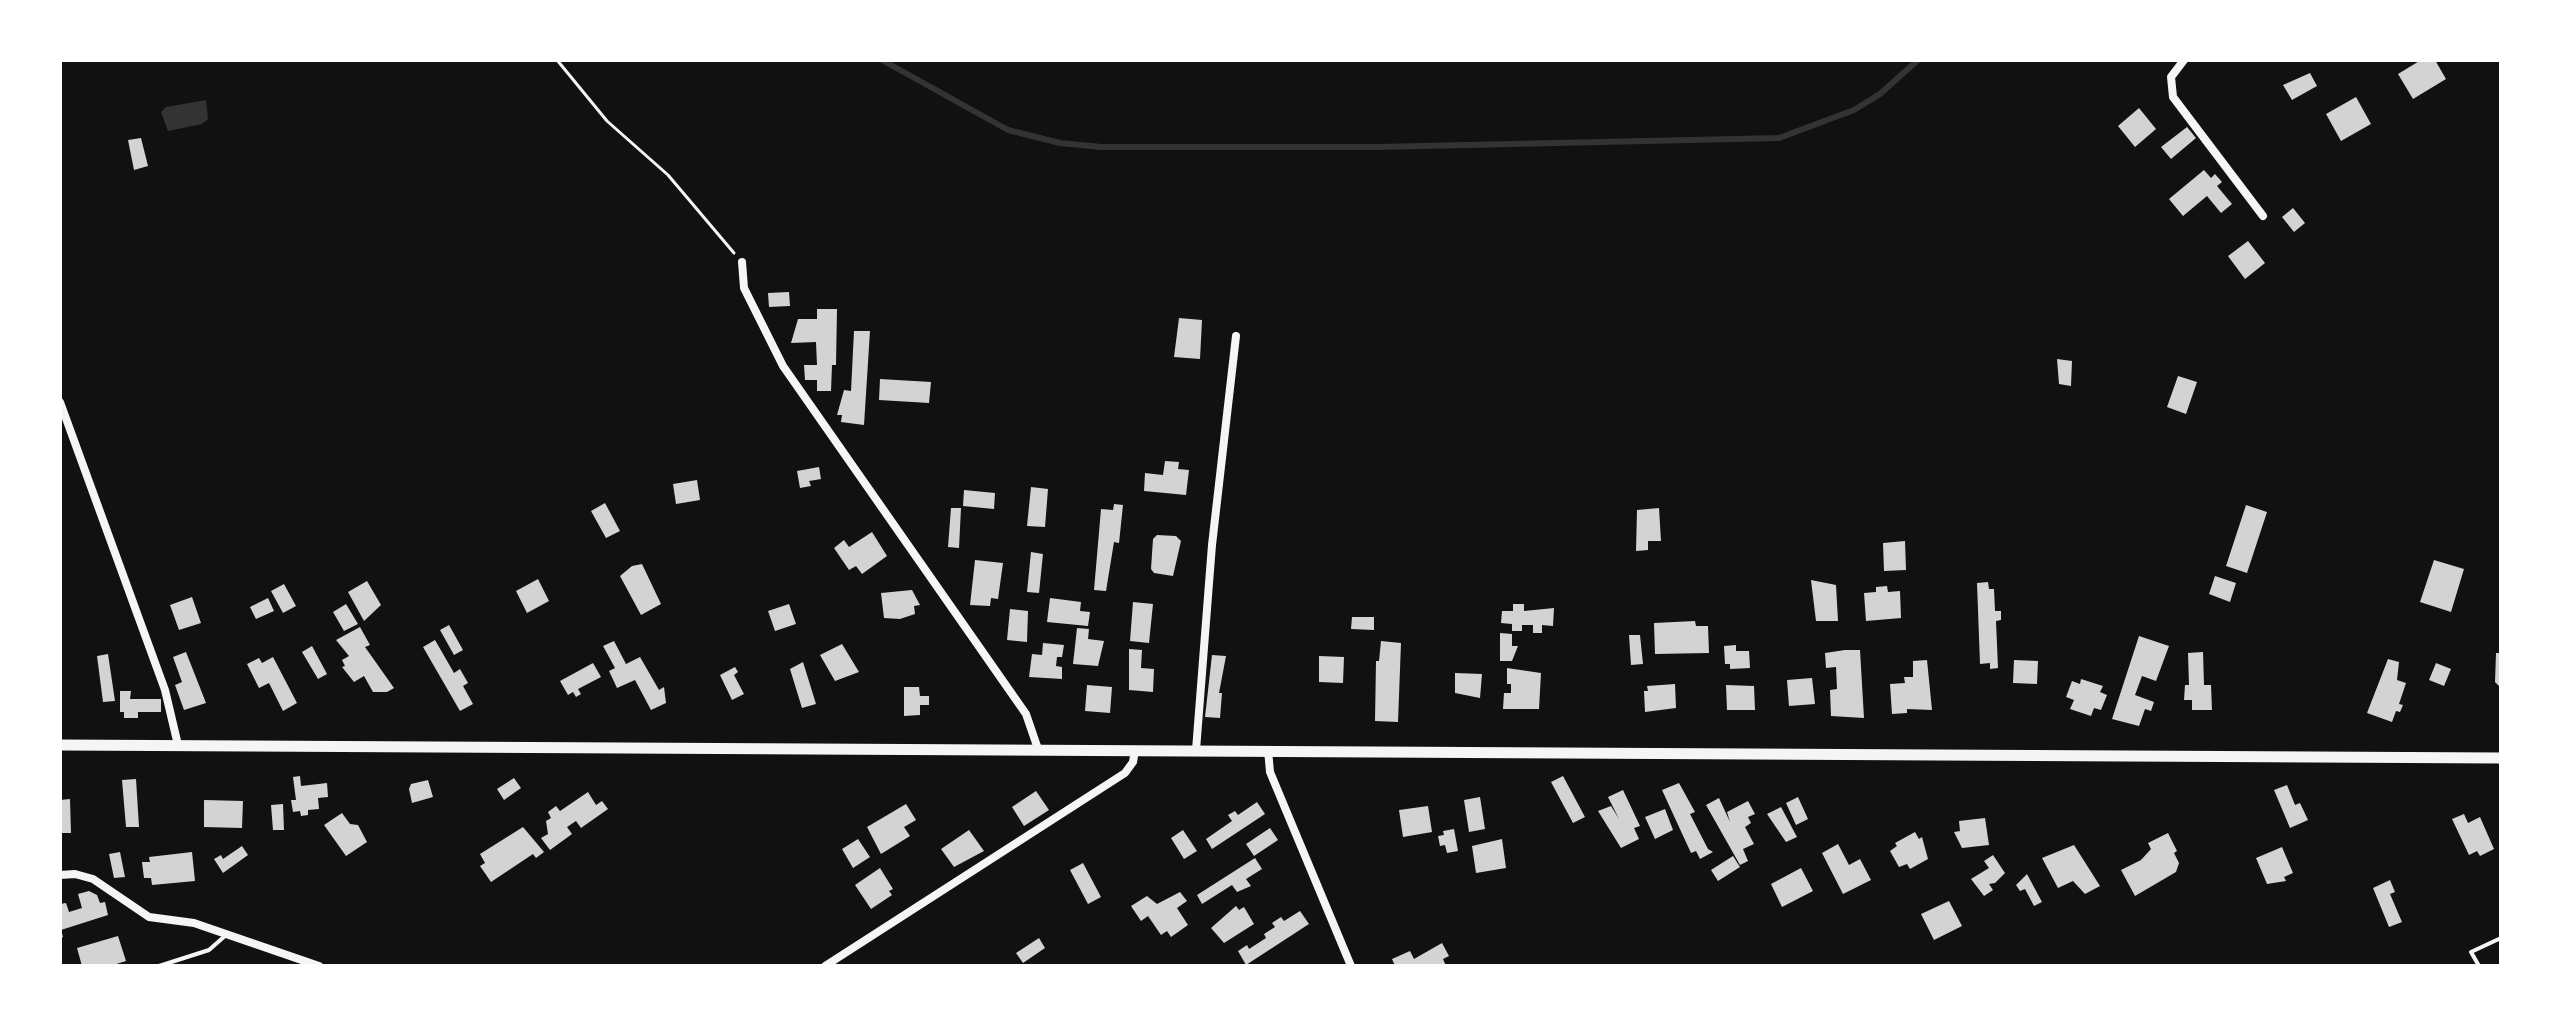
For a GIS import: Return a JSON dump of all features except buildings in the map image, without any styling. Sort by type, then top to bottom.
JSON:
[{"type":"street","points":[[2184,60],[2171,77],[2173,97],[2263,216]]},
{"type":"street","points":[[742,262],[744,288],[783,366],[1026,714],[1038,749]]},
{"type":"street","points":[[1196,750],[1212,545],[1236,336]]},
{"type":"street","points":[[60,402],[165,690],[178,745]]},
{"type":"street","points":[[60,745],[2501,758]]},
{"type":"street","points":[[825,966],[1125,773],[1133,762],[1135,750]]},
{"type":"street","points":[[1268,750],[1270,772],[1351,966]]},
{"type":"street","points":[[60,875],[75,874],[93,879],[149,917],[194,923],[319,966]]},
{"type":"lane","points":[[159,966],[209,950],[226,935]]},
{"type":"lane","points":[[2479,966],[2471,952],[2501,938]]},
{"type":"path","points":[[557,60],[607,121],[668,175],[742,262]]},
{"type":"shaded area","points":[[206,100],[208,119],[202,124],[168,131],[161,112],[166,107]]},
{"type":"waterway","points":[[882,60],[1008,130],[1060,143],[1101,147],[1378,147],[1779,138],[1854,110],[1880,94],[1918,60]]}]
